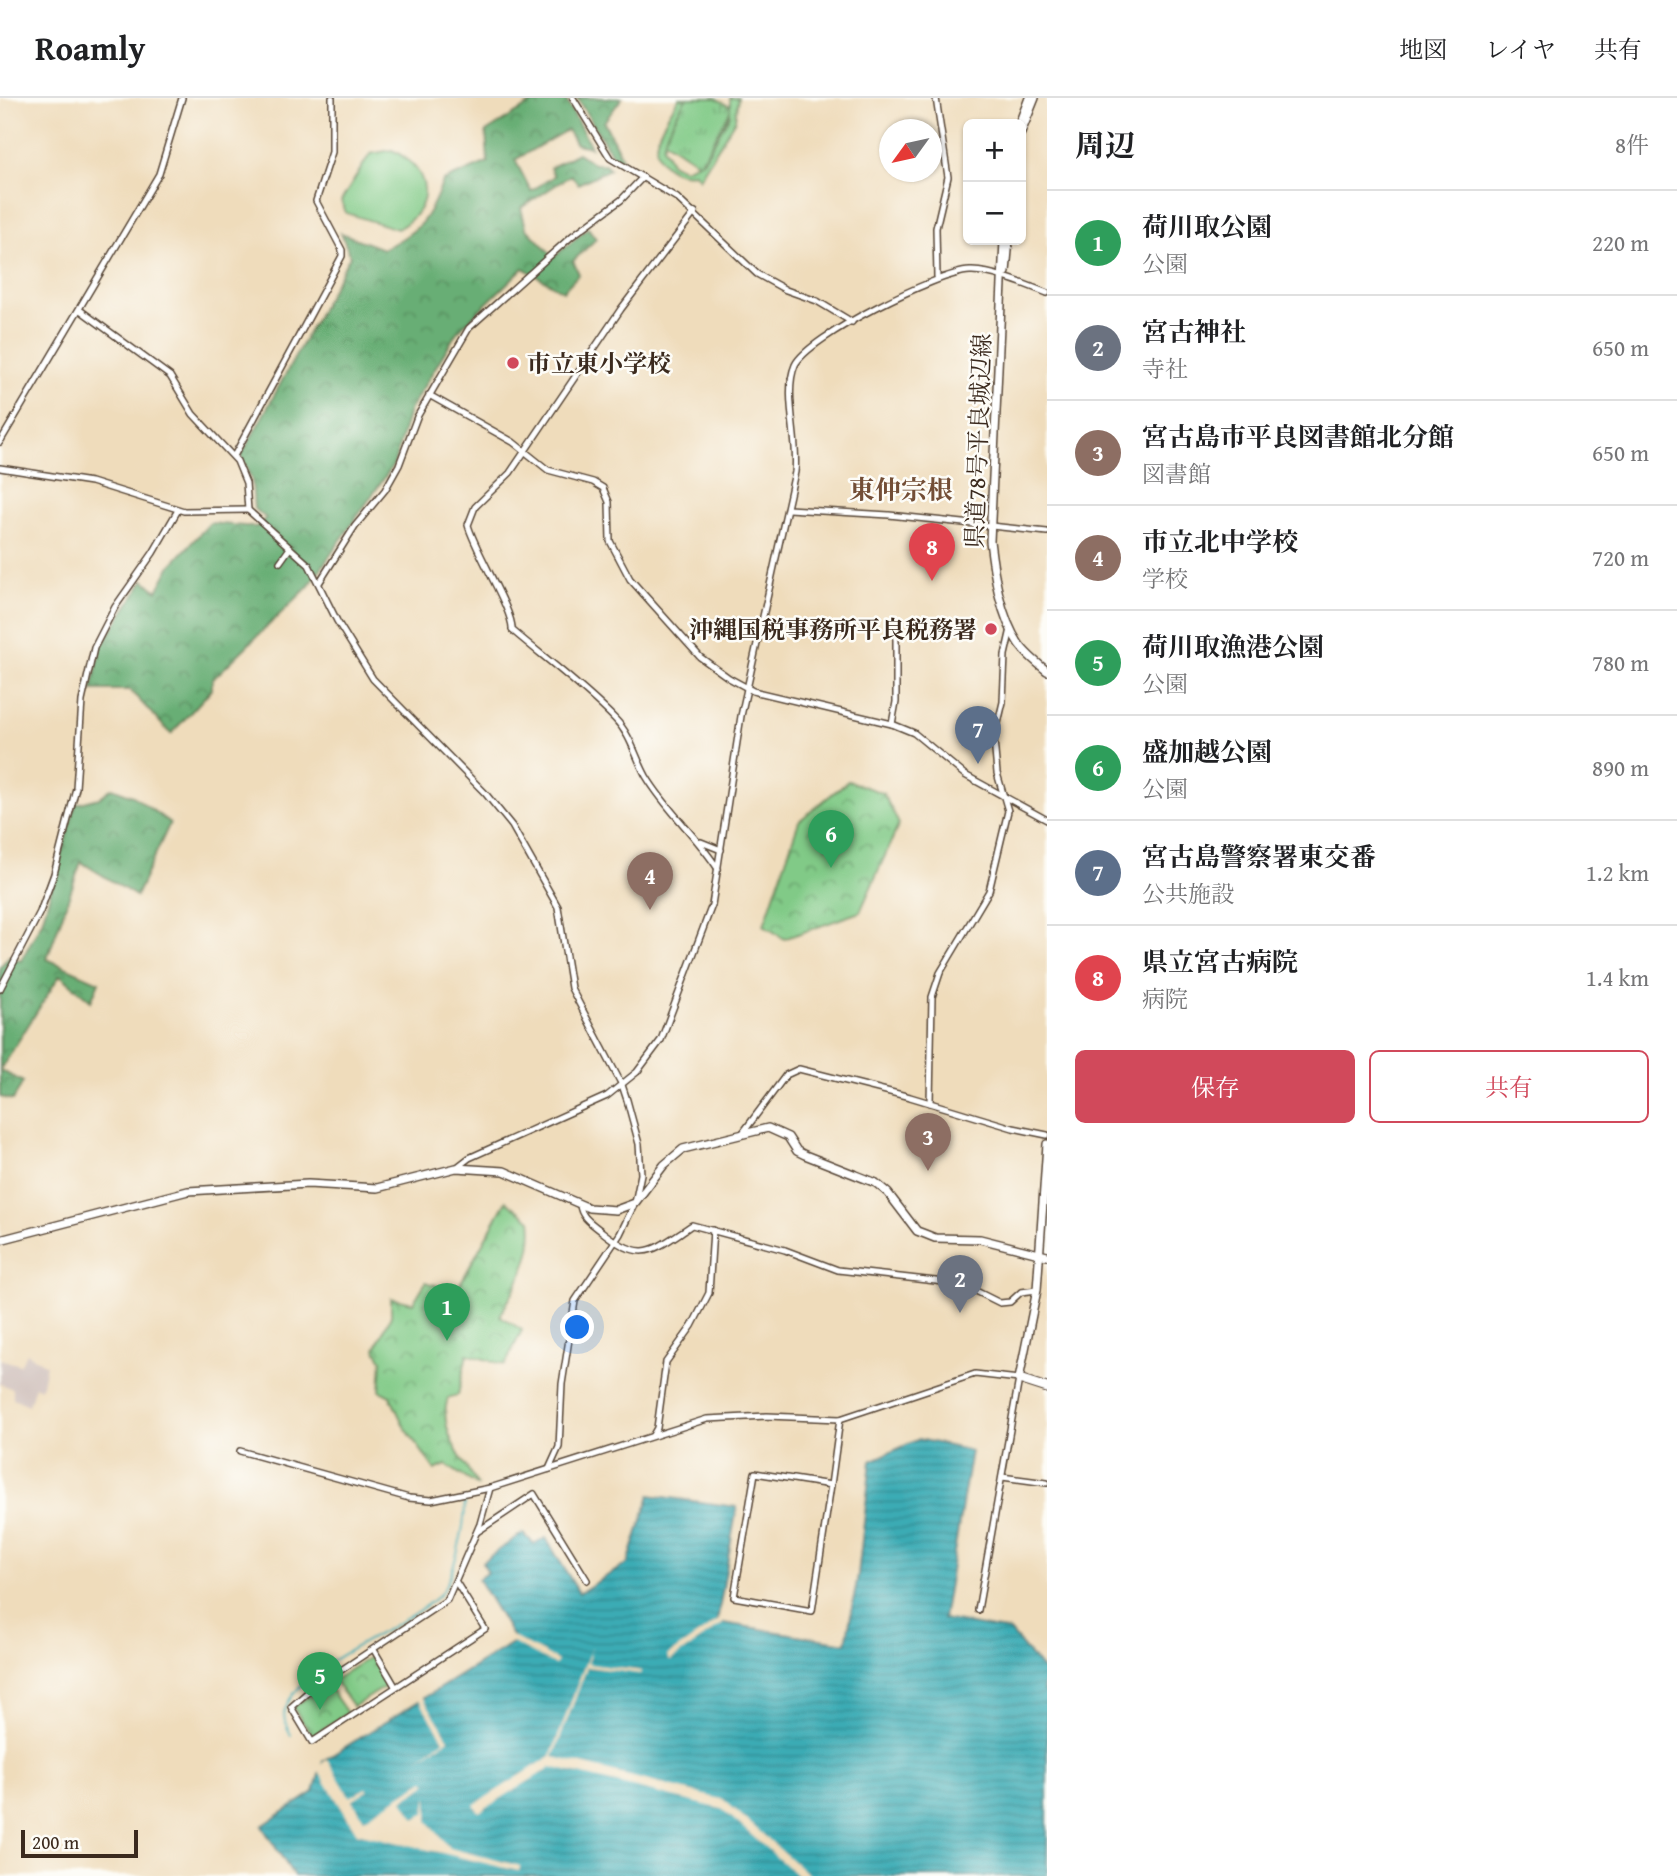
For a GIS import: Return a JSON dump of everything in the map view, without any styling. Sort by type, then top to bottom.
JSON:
[{"type":"highway","points":[[1019,1379],[1047,1388]]},
{"type":"main road","points":[[1021,119],[1029,98]]},
{"type":"main road","points":[[1026,120],[1035,98]]},
{"type":"main road","name":"県道78号平良城辺線","points":[[1004,245],[990,525],[994,570],[1011,629],[1027,653],[1047,671]]},
{"type":"main road","name":"県道78号平良城辺線","points":[[1004,279],[1008,245]]},
{"type":"main road","points":[[0,1240],[188,1191],[308,1184],[377,1188],[456,1168],[516,1175],[580,1205],[607,1210],[635,1203],[664,1165],[679,1151],[768,1128],[777,1130],[805,1155],[876,1183],[888,1193],[917,1231],[935,1238],[979,1239],[1043,1256]]},
{"type":"main road","points":[[1019,1379],[1043,1256],[1047,1144]]},
{"type":"street","points":[[0,442],[159,174],[182,98]]},
{"type":"street","points":[[234,456],[342,256],[342,250],[316,201],[332,152],[332,98]]},
{"type":"street","points":[[573,98],[587,126],[610,158],[695,212],[757,274],[786,290],[817,301],[852,321]]},
{"type":"street","points":[[936,98],[948,177],[936,228],[937,277]]},
{"type":"street","points":[[319,583],[355,526],[385,490],[429,395],[454,349],[476,320],[572,236],[621,200],[643,177]]},
{"type":"street","points":[[695,212],[621,309],[510,473],[475,507],[468,525],[497,592],[513,620],[512,630],[615,718],[631,740],[646,776],[677,818],[701,842],[718,869]]},
{"type":"street","points":[[456,1168],[479,1153],[592,1104],[622,1085],[645,1063],[661,1040],[709,915],[747,689],[788,509],[797,451],[790,386],[793,371],[809,347],[852,321],[937,277],[974,270],[1047,293]]},
{"type":"street","points":[[80,310],[166,371],[193,414],[234,456],[243,471],[248,510],[309,565],[373,679],[485,793],[512,825],[558,907],[571,988],[622,1085],[639,1144],[641,1174],[635,1203],[615,1242],[575,1301],[562,1384],[559,1447],[548,1469]]},
{"type":"street","points":[[429,395],[524,450],[548,470],[593,482],[603,488],[609,502],[610,541],[630,579],[700,657],[747,689],[892,724],[914,733],[965,775],[1047,820]]},
{"type":"street","points":[[0,468],[90,482],[178,510],[214,513],[248,510]]},
{"type":"street","points":[[788,509],[1047,532]]},
{"type":"street","points":[[0,989],[40,912],[54,874],[76,788],[82,701],[94,648],[115,607],[178,510]]},
{"type":"street","points":[[280,562],[290,548]]},
{"type":"street","points":[[930,1103],[932,997],[940,973],[989,891],[1008,811],[997,773],[994,729],[1003,702],[1005,655],[1011,629]]},
{"type":"street","points":[[892,724],[896,702],[896,634]]},
{"type":"street","points":[[701,842],[721,850]]},
{"type":"street","points":[[742,1134],[786,1075],[799,1069],[930,1103],[1013,1129],[1047,1135]]},
{"type":"street","points":[[580,1205],[586,1219],[615,1242],[645,1252],[670,1241],[692,1225],[795,1254],[838,1270],[962,1284],[1000,1303],[1010,1302],[1021,1292],[1037,1290]]},
{"type":"street","points":[[653,1435],[657,1428],[666,1362],[692,1326],[709,1293],[713,1230]]},
{"type":"street","points":[[240,1451],[421,1500],[490,1488],[653,1435],[723,1418],[840,1419],[975,1374],[1019,1379],[978,1610]]},
{"type":"street","points":[[831,1485],[755,1473],[734,1597],[812,1611],[831,1485],[840,1419]]},
{"type":"street","points":[[1002,1478],[1047,1483]]},
{"type":"street","points":[[456,1582],[485,1629],[312,1742],[291,1707],[308,1692],[447,1600],[477,1532],[490,1488]]},
{"type":"street","points":[[477,1532],[534,1494],[587,1580]]},
{"type":"street","points":[[374,1650],[395,1686]]},
{"type":"shaded area","points":[[27,1353],[46,1365],[41,1389],[35,1386],[29,1405],[13,1398],[13,1389],[0,1384],[0,1359],[20,1365]]},
{"type":"green space","points":[[540,98],[565,98],[591,147],[576,144],[567,130],[515,160],[531,191],[554,176],[550,168],[578,153],[594,164],[605,164],[610,169],[578,184],[571,175],[521,208],[526,228],[554,257],[588,228],[596,239],[573,261],[579,274],[563,291],[523,268],[457,332],[409,411],[394,464],[308,587],[212,680],[212,689],[171,734],[130,690],[92,690],[101,647],[144,580],[157,591],[171,565],[210,523],[256,527],[266,518],[254,509],[252,481],[241,456],[350,256],[341,233],[383,249],[406,236],[427,215],[443,181],[488,162],[486,132]]},
{"type":"green space","points":[[577,98],[622,98],[604,122],[623,160],[614,158]]},
{"type":"green space","points":[[679,98],[686,98],[666,134],[663,147],[672,164],[684,169],[703,161],[730,115],[730,98],[738,98],[735,120],[699,179],[695,173],[671,169],[659,158],[657,151],[659,133]]},
{"type":"green space","points":[[686,98],[716,98],[732,108],[700,164],[663,140]]},
{"type":"green space","points":[[392,150],[415,167],[424,189],[419,210],[397,229],[346,213],[341,201],[370,154]]},
{"type":"green space","points":[[848,781],[883,793],[899,824],[860,912],[784,939],[764,925],[799,821]]},
{"type":"green space","points":[[112,788],[133,796],[170,823],[136,896],[81,862],[47,959],[99,982],[91,1001],[60,975],[0,1070],[0,967],[9,956],[21,961],[42,921],[76,804],[99,798]]},
{"type":"green space","points":[[0,1070],[23,1082],[13,1100],[0,1097]]},
{"type":"green space","points":[[506,1201],[531,1220],[528,1258],[500,1316],[522,1330],[505,1365],[467,1354],[458,1395],[448,1398],[446,1410],[446,1422],[453,1444],[478,1486],[446,1465],[435,1470],[404,1426],[390,1396],[380,1391],[382,1360],[375,1349],[391,1316],[391,1298],[413,1303],[426,1282],[441,1287],[459,1286]]},
{"type":"green space","points":[[370,1657],[388,1685],[353,1707],[334,1680]]},
{"type":"green space","points":[[327,1684],[347,1713],[312,1736],[293,1707]]},
{"type":"water","points":[[919,1439],[971,1451],[943,1619],[1010,1631],[1046,1674],[1043,1691],[1047,1692],[1047,1876],[294,1876],[262,1826],[314,1792],[323,1761],[515,1641],[478,1579],[488,1572],[482,1562],[523,1533],[534,1544],[546,1538],[579,1593],[628,1563],[650,1495],[737,1507],[717,1622],[846,1643],[858,1575],[871,1461]]},
{"type":"pier","points":[[721,1619],[724,1623],[670,1661],[667,1656]]},
{"type":"pier","points":[[511,1636],[558,1661],[555,1665],[509,1641]]},
{"type":"pier","points":[[592,1645],[588,1664],[642,1671],[641,1674],[587,1667],[553,1757],[724,1800],[810,1876],[798,1876],[722,1809],[551,1767],[479,1812],[474,1805],[551,1756]]},
{"type":"pier","points":[[422,1696],[449,1739],[418,1759],[444,1740],[418,1698]]},
{"type":"pier","points":[[327,1759],[350,1797],[366,1788],[367,1790],[352,1800],[364,1819],[425,1780],[427,1784],[403,1800],[415,1819],[425,1813],[428,1796],[428,1821],[449,1848],[520,1866],[519,1871],[357,1833],[317,1768]]},
{"type":"waterway","points":[[291,1735],[285,1719],[285,1709],[295,1692],[311,1676],[439,1595],[449,1577],[458,1549],[464,1520],[464,1499]]},
{"type":"place","name":"市立東小学校","points":[[513,363]]},
{"type":"place","name":"県立宮古病院","points":[[932,581]]},
{"type":"place","name":"沖縄国税事務所平良税務署","points":[[991,629]]},
{"type":"place","name":"宮古島警察署東交番","points":[[978,764]]},
{"type":"place","name":"盛加越公園","points":[[831,868]]},
{"type":"place","name":"市立北中学校","points":[[650,910]]},
{"type":"place","name":"宮古島市平良図書館北分館","points":[[928,1171]]},
{"type":"place","name":"宮古神社","points":[[960,1313]]},
{"type":"place","name":"荷川取公園","points":[[447,1341]]},
{"type":"place","name":"荷川取漁港公園","points":[[320,1710]]},
{"type":"district","name":"東仲宗根","points":[[901,489]]}]
